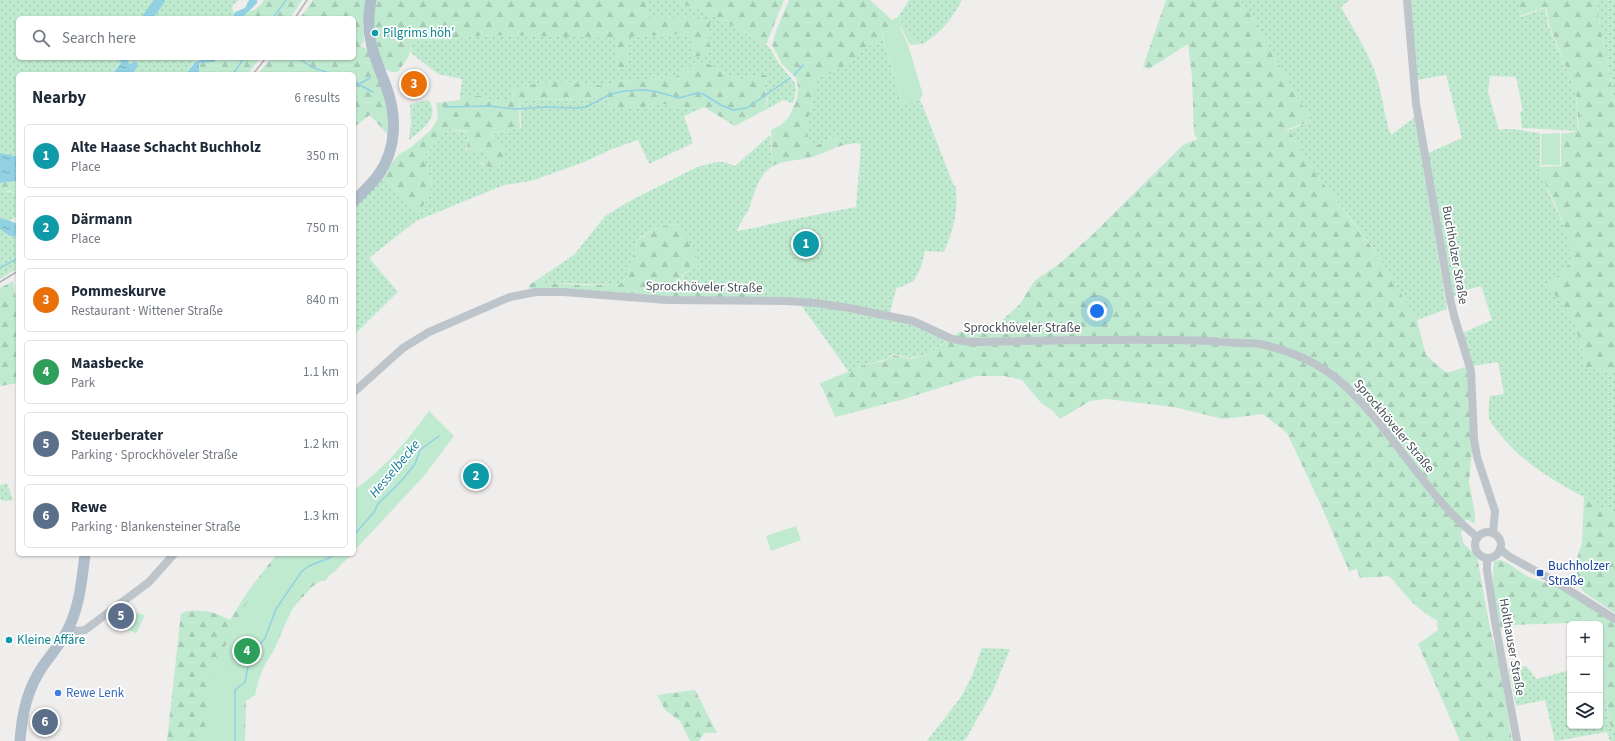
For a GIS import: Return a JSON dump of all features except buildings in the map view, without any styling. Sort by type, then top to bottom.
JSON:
[{"type":"main road","points":[[356,199],[379,174],[390,150],[394,134],[392,106],[371,44],[368,20],[371,0]]},
{"type":"main road","points":[[20,741],[23,712],[30,690],[40,671],[69,627],[76,609],[85,556]]},
{"type":"street","name":"Buchholzer Straße","points":[[1408,0],[1416,104],[1454,319],[1471,371],[1474,439],[1477,457],[1495,510],[1493,533]]},
{"type":"street","name":"Sprockhöveler Straße","points":[[356,390],[403,348],[428,332],[510,297],[536,292],[562,292],[667,300],[787,300],[816,303],[855,309],[913,321],[952,339],[970,342],[1118,339],[1213,340],[1260,344],[1301,357],[1326,370],[1343,383],[1357,397],[1402,450],[1443,504],[1477,537]]},
{"type":"street","points":[[1483,533],[1493,533],[1500,540],[1500,549],[1495,555],[1487,558],[1481,556],[1477,552],[1475,545],[1477,537],[1483,533]]},
{"type":"street","points":[[1500,549],[1510,557],[1556,582],[1615,619]]},
{"type":"street","points":[[69,627],[76,631],[85,630],[148,582],[172,556]]},
{"type":"street","name":"Holthauser Straße","points":[[1487,558],[1487,570],[1493,608],[1517,741]]},
{"type":"green space","points":[[0,0],[239,0],[232,6],[233,16],[16,16],[16,60],[119,60],[121,63],[113,72],[16,72],[16,155],[14,156],[0,153]]},
{"type":"green space","points":[[264,0],[302,0],[291,16],[244,16],[258,7]]},
{"type":"green space","points":[[313,0],[368,0],[363,23],[364,42],[361,44],[362,47],[370,53],[384,93],[388,112],[388,135],[370,115],[356,126],[356,72],[260,72],[269,60],[356,60],[356,16],[301,16]]},
{"type":"green space","points":[[374,0],[648,0],[646,18],[696,18],[710,23],[709,55],[693,57],[690,37],[679,34],[627,37],[627,65],[618,71],[616,38],[493,35],[411,42],[409,55],[406,61],[398,72],[392,72],[382,68],[377,52],[373,25]]},
{"type":"green space","points":[[648,0],[675,0],[721,19],[769,47],[780,65],[795,83],[796,90],[793,103],[783,100],[765,110],[768,100],[764,88],[768,76],[761,74],[739,80],[705,62],[697,62],[675,77],[620,81],[603,86],[587,83],[538,83],[522,87],[514,87],[512,100],[490,100],[486,96],[460,96],[462,79],[438,74],[411,53],[411,42],[493,35],[607,37],[616,38],[618,71],[627,65],[626,37],[679,34],[690,37],[696,18],[646,18]]},
{"type":"green space","points":[[674,0],[784,0],[766,45],[721,19]]},
{"type":"green space","points":[[789,0],[870,0],[892,20],[898,17],[913,41],[923,44],[910,45],[901,27],[882,33],[883,38],[871,44],[843,67],[819,78],[806,128],[810,143],[816,145],[833,136],[844,145],[813,157],[775,165],[772,159],[771,130],[781,125],[789,117],[797,98],[798,88],[797,79],[782,64],[772,45],[776,31]]},
{"type":"green space","points":[[909,0],[962,0],[946,25],[923,44],[913,41],[898,17]]},
{"type":"green space","points":[[1166,0],[1240,0],[1249,12],[1311,121],[1285,130],[1289,130],[1314,171],[1371,246],[1395,284],[1417,321],[1426,355],[1447,373],[1468,366],[1472,450],[1469,482],[1475,514],[1475,524],[1466,519],[1461,533],[1464,544],[1477,556],[1490,629],[1499,663],[1512,741],[1460,741],[1418,644],[1438,630],[1437,620],[1423,612],[1405,595],[1389,576],[1360,578],[1357,569],[1349,571],[1320,503],[1287,433],[1263,414],[1223,419],[1174,407],[1106,399],[1090,401],[1060,419],[1052,410],[1042,404],[1022,380],[1004,376],[977,376],[901,400],[835,417],[820,383],[867,364],[884,361],[893,355],[911,359],[927,355],[960,332],[971,333],[993,331],[997,325],[1020,304],[1035,280],[1058,265],[1092,235],[1183,145],[1198,139],[1194,134],[1192,78],[1188,44],[1149,69],[1143,67]]},
{"type":"green space","points":[[1240,0],[1349,0],[1341,7],[1361,42],[1374,69],[1391,135],[1415,117],[1447,309],[1417,321],[1371,245],[1314,171],[1289,130],[1311,121],[1249,12]]},
{"type":"green space","points":[[1410,0],[1519,0],[1520,17],[1545,8],[1548,25],[1576,92],[1578,131],[1522,128],[1520,112],[1523,111],[1516,77],[1490,76],[1488,92],[1499,130],[1514,129],[1540,133],[1540,173],[1563,224],[1571,248],[1572,261],[1549,286],[1573,318],[1583,352],[1585,368],[1615,372],[1615,515],[1553,479],[1524,459],[1511,447],[1490,420],[1490,396],[1504,394],[1498,362],[1473,366],[1463,333],[1492,320],[1482,288],[1480,286],[1467,290],[1453,297],[1428,153],[1462,138],[1446,75],[1417,80]]},
{"type":"green space","points":[[1519,0],[1597,0],[1598,15],[1615,104],[1615,372],[1585,368],[1583,352],[1573,319],[1548,286],[1572,261],[1568,238],[1540,173],[1540,167],[1561,166],[1561,134],[1579,131],[1576,92],[1549,25],[1546,7],[1520,16]]},
{"type":"green space","points":[[1597,0],[1615,0],[1615,103],[1598,15]]},
{"type":"green space","points":[[900,27],[910,51],[923,94],[920,99],[902,104],[882,33]]},
{"type":"green space","points":[[883,38],[902,104],[920,99],[954,186],[956,186],[956,213],[944,252],[925,251],[921,267],[914,281],[896,289],[890,313],[755,299],[756,289],[683,283],[683,275],[701,264],[677,224],[657,227],[638,239],[626,278],[619,285],[544,283],[543,276],[574,255],[605,216],[628,202],[697,167],[716,162],[724,162],[735,166],[770,135],[772,159],[775,165],[760,179],[748,211],[737,230],[738,231],[856,207],[861,145],[857,143],[844,145],[832,136],[826,141],[815,145],[810,143],[806,128],[819,78],[857,57],[871,44]]},
{"type":"green space","points":[[128,60],[199,60],[195,61],[187,72],[134,72],[137,68],[138,63],[136,62],[129,64]]},
{"type":"green space","points":[[220,60],[258,60],[250,72],[199,72],[199,63]]},
{"type":"green space","points":[[697,62],[705,62],[739,80],[761,74],[768,76],[764,88],[767,100],[765,110],[735,126],[704,107],[679,109],[665,104],[630,109],[611,109],[607,96],[588,99],[520,100],[520,128],[493,132],[492,140],[505,151],[500,163],[490,168],[480,162],[491,155],[483,149],[475,151],[467,150],[468,131],[448,130],[423,157],[432,184],[430,196],[418,213],[384,177],[393,161],[399,154],[410,148],[431,130],[438,118],[436,103],[460,100],[460,96],[486,96],[490,100],[512,100],[514,87],[522,87],[538,83],[587,83],[603,86],[620,81],[675,77]]},
{"type":"green space","points":[[607,96],[611,109],[630,109],[665,104],[679,109],[704,107],[684,116],[693,143],[649,164],[638,140],[612,149],[584,162],[531,181],[504,185],[416,221],[369,258],[398,292],[356,333],[356,206],[384,177],[418,213],[430,196],[430,188],[432,184],[423,157],[448,130],[468,132],[466,150],[475,151],[483,149],[491,155],[480,163],[490,168],[500,163],[505,151],[492,140],[494,132],[521,128],[520,100],[588,99]]},
{"type":"green space","points":[[428,100],[432,106],[433,112],[431,117],[424,128],[409,140],[411,123],[410,104]]},
{"type":"green space","points":[[1560,133],[1560,165],[1541,165],[1541,134]]},
{"type":"green space","points":[[16,181],[16,193],[8,191],[6,193],[0,193],[0,183]]},
{"type":"green space","points":[[0,193],[16,193],[16,217],[9,221],[0,218]]},
{"type":"green space","points":[[678,224],[701,264],[682,275],[683,283],[756,289],[755,298],[681,298],[529,290],[529,285],[543,276],[544,283],[619,285],[626,278],[638,240],[657,227]]},
{"type":"green space","points":[[0,229],[8,235],[15,237],[16,229],[16,269],[0,279]]},
{"type":"green space","points":[[13,281],[16,300],[16,383],[0,386],[0,288]]},
{"type":"green space","points":[[801,305],[827,308],[912,324],[948,340],[927,355],[910,358],[893,354],[884,360],[866,364],[849,372]]},
{"type":"green space","points":[[429,411],[454,436],[423,477],[356,549],[356,489],[385,464]]},
{"type":"green space","points":[[7,483],[13,500],[5,501],[0,499],[0,485]]},
{"type":"green space","points":[[1584,496],[1615,515],[1615,613],[1581,589],[1575,564],[1582,543]]},
{"type":"green space","points":[[796,526],[801,540],[771,551],[766,536]]},
{"type":"green space","points":[[275,556],[350,556],[334,572],[313,586],[291,610],[275,648],[260,673],[255,695],[246,701],[245,741],[167,741],[181,613],[188,611],[206,611],[218,614],[230,620],[248,591]]},
{"type":"green space","points":[[278,556],[349,556],[325,581],[316,580],[301,596],[292,610],[268,656],[255,690],[252,694],[245,696],[243,701],[244,741],[207,741],[209,733],[205,731],[211,674],[246,604]]},
{"type":"green space","points":[[1501,560],[1531,578],[1557,586],[1615,623],[1615,728],[1611,728],[1603,684],[1603,621],[1567,621],[1567,623],[1512,625],[1500,629],[1494,595],[1494,561]]},
{"type":"green space","points":[[138,613],[145,615],[136,634],[126,628],[135,614]]},
{"type":"green space","points":[[982,648],[1010,649],[993,691],[967,737],[963,741],[927,741],[961,697],[972,676]]},
{"type":"green space","points":[[1526,666],[1537,679],[1567,671],[1567,729],[1603,729],[1603,684],[1611,728],[1615,728],[1615,741],[1610,741],[1607,732],[1555,741],[1545,700],[1516,706],[1509,669]]},
{"type":"green space","points":[[695,690],[717,733],[704,733],[699,741],[690,741],[680,721],[665,710],[657,695]]},
{"type":"water","points":[[249,0],[257,0],[257,3],[244,16],[233,16],[235,12],[245,8]]},
{"type":"water","points":[[119,60],[128,60],[129,64],[136,62],[138,63],[137,68],[134,72],[114,72],[121,63]]},
{"type":"water","points":[[200,60],[216,60],[214,62],[199,63],[199,72],[188,72],[195,62]]},
{"type":"water","points":[[0,153],[16,156],[16,181],[0,183]]},
{"type":"water","points":[[0,218],[16,224],[15,237],[8,235],[0,229]]},
{"type":"waterway","points":[[148,16],[160,0]]},
{"type":"waterway","points":[[274,16],[286,0]]},
{"type":"waterway","points":[[234,72],[243,60]]},
{"type":"waterway","points":[[302,60],[311,67],[326,72]]},
{"type":"waterway","points":[[794,75],[803,65]]},
{"type":"waterway","points":[[359,84],[370,78]]},
{"type":"waterway","points":[[445,107],[488,106],[515,109],[545,107],[577,108],[586,107],[611,94],[642,90],[654,91],[679,98],[697,93],[703,94],[721,105],[733,110],[747,108],[790,78]]},
{"type":"waterway","points":[[356,83],[373,92]]},
{"type":"waterway","points":[[0,268],[16,259]]},
{"type":"waterway","name":"Hesselbecke","points":[[356,533],[374,512],[378,504],[402,480],[415,464],[420,450],[439,436]]},
{"type":"waterway","name":"Hesselbecke","points":[[235,741],[235,690],[245,682],[250,656],[265,638],[276,609],[302,571],[309,566],[332,556]]},
{"type":"railway","points":[[296,16],[307,0]]},
{"type":"railway","points":[[255,72],[264,60]]},
{"type":"railway","points":[[0,282],[16,272]]},
{"type":"place","name":"Pilgrims höh'","points":[[375,33]]},
{"type":"place","name":"Pommeskurve","points":[[414,84]]},
{"type":"place","name":"Alte Haase Schacht Buchholz","points":[[806,244]]},
{"type":"place","name":"Därmann","points":[[476,476]]},
{"type":"place","name":"Buchholzer Straße","points":[[1540,573]]},
{"type":"place","name":"Steuerberater","points":[[121,616]]},
{"type":"place","name":"Kleine Affäre","points":[[9,640]]},
{"type":"place","name":"Maasbecke","points":[[247,651]]},
{"type":"place","name":"Rewe Lenk","points":[[58,693]]},
{"type":"place","name":"Rewe","points":[[45,722]]}]
